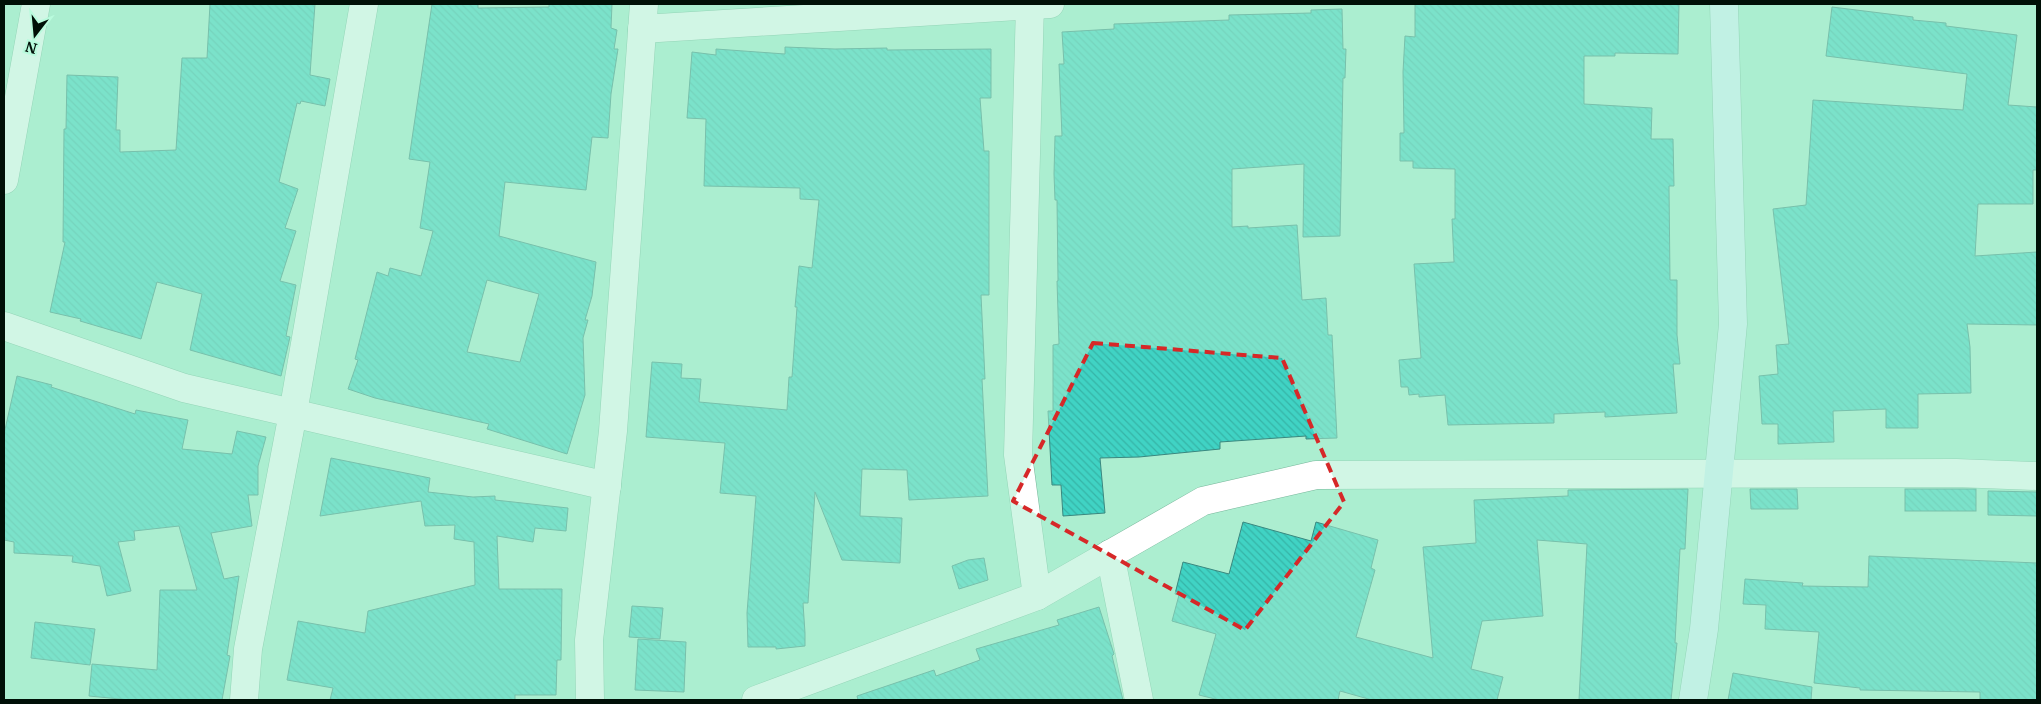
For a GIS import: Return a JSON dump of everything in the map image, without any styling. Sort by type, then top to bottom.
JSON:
[{"type":"main road","points":[[1693,700],[1704,629],[1733,324],[1724,4]]},
{"type":"street","points":[[4,180],[36,4]]},
{"type":"street","points":[[244,700],[248,649],[293,413],[364,4]]},
{"type":"street","points":[[590,700],[589,640],[613,431],[643,16],[1037,4],[1018,455],[1037,596]]},
{"type":"street","points":[[4,326],[184,388],[606,486]]},
{"type":"street","points":[[756,700],[1037,596],[1204,501],[1316,475],[1956,473],[2037,476]]},
{"type":"street","points":[[1110,554],[1138,700]]},
{"type":"highlighted area","points":[[1093,343],[1282,358],[1344,502],[1245,630],[1013,501]]},
{"type":"building","points":[[210,4],[315,4],[310,75],[330,79],[325,106],[301,101],[300,104],[297,103],[279,182],[298,189],[285,228],[296,231],[280,281],[296,285],[286,336],[290,337],[281,376],[190,350],[202,294],[157,282],[141,339],[80,321],[81,319],[50,312],[65,242],[63,242],[64,129],[66,129],[67,75],[118,77],[116,130],[120,130],[120,152],[176,150],[182,58],[207,58]]},
{"type":"building","points":[[432,4],[478,4],[478,8],[549,7],[549,4],[612,4],[611,28],[617,30],[614,49],[618,49],[611,94],[608,138],[592,137],[586,190],[505,182],[499,236],[596,262],[592,296],[585,320],[588,320],[583,338],[585,395],[567,454],[487,429],[489,424],[375,398],[348,389],[358,360],[355,359],[377,272],[388,276],[390,268],[421,276],[433,231],[420,228],[430,162],[409,159]],"holes":[[[487,280],[539,294],[520,362],[467,352]]]},
{"type":"building","points":[[1415,4],[1679,4],[1678,54],[1615,53],[1615,56],[1584,56],[1584,104],[1652,108],[1651,139],[1673,139],[1674,186],[1669,186],[1670,280],[1677,280],[1677,335],[1680,364],[1673,364],[1677,413],[1605,417],[1605,412],[1554,414],[1554,423],[1448,425],[1445,395],[1419,397],[1419,394],[1409,395],[1408,387],[1401,387],[1399,360],[1421,358],[1414,264],[1454,262],[1452,219],[1455,219],[1455,169],[1413,168],[1413,161],[1400,161],[1400,133],[1404,133],[1403,72],[1405,36],[1415,37]]},
{"type":"building","points":[[1832,7],[1913,17],[1913,20],[1946,23],[1946,26],[2017,35],[2008,105],[2037,107],[2037,170],[2033,170],[2033,204],[1978,204],[1975,256],[2037,252],[2037,325],[1967,324],[1970,347],[1971,393],[1918,394],[1918,428],[1886,428],[1886,409],[1833,411],[1834,442],[1778,444],[1778,424],[1762,424],[1759,376],[1778,374],[1776,345],[1789,344],[1773,209],[1806,205],[1813,100],[1963,110],[1967,74],[1826,56]]},
{"type":"building","points":[[1342,9],[1343,49],[1346,49],[1345,78],[1343,78],[1340,236],[1303,237],[1304,164],[1232,169],[1232,227],[1297,225],[1302,300],[1326,298],[1328,335],[1332,335],[1337,438],[1306,439],[1306,436],[1220,442],[1220,449],[1139,457],[1100,458],[1105,513],[1063,516],[1061,485],[1052,485],[1048,411],[1053,411],[1053,345],[1059,344],[1057,200],[1055,200],[1054,174],[1055,136],[1062,136],[1059,64],[1064,64],[1062,32],[1114,29],[1114,24],[1229,20],[1229,15],[1311,13],[1311,10]]},
{"type":"building","points":[[785,47],[835,49],[887,48],[887,50],[991,49],[991,98],[980,98],[984,151],[989,151],[989,295],[981,295],[985,379],[982,379],[988,496],[909,500],[907,470],[862,469],[860,516],[902,518],[900,563],[842,560],[815,492],[808,603],[803,603],[805,646],[776,649],[776,647],[748,647],[747,613],[756,496],[720,493],[725,443],[646,437],[652,362],[682,364],[681,378],[701,379],[699,402],[787,410],[789,377],[792,377],[799,266],[812,268],[819,200],[800,199],[800,188],[704,186],[706,119],[687,118],[692,52],[716,55],[716,49],[785,54]]},
{"type":"building","points":[[17,376],[52,385],[51,387],[135,414],[136,410],[188,420],[182,449],[232,454],[237,431],[266,437],[258,466],[258,495],[248,495],[252,526],[211,533],[224,579],[239,576],[227,655],[230,656],[222,700],[130,700],[89,696],[92,664],[157,670],[160,590],[197,590],[179,526],[134,531],[135,540],[118,542],[131,591],[107,596],[100,566],[72,562],[73,556],[14,553],[14,542],[4,540],[4,434]]},
{"type":"building","points":[[331,458],[430,478],[428,492],[473,497],[495,496],[495,500],[568,508],[566,531],[535,528],[533,542],[497,536],[499,589],[562,589],[561,660],[557,660],[556,695],[515,695],[515,700],[330,700],[333,688],[287,680],[298,621],[365,633],[368,611],[475,585],[474,542],[454,539],[455,525],[425,526],[421,501],[320,516]]},
{"type":"building","points":[[1688,489],[1685,549],[1680,549],[1675,643],[1677,643],[1671,700],[1579,700],[1587,544],[1537,540],[1543,616],[1482,621],[1471,669],[1503,677],[1497,700],[1372,700],[1340,691],[1338,700],[1219,700],[1199,695],[1216,634],[1172,621],[1179,595],[1175,594],[1183,562],[1229,574],[1243,522],[1311,541],[1316,522],[1378,540],[1371,568],[1375,570],[1356,637],[1433,658],[1423,547],[1476,543],[1474,500],[1568,496],[1568,490]]},
{"type":"building","points":[[1750,489],[1797,489],[1798,509],[1751,509]]},
{"type":"building","points":[[1905,489],[1976,489],[1976,511],[1905,511]]},
{"type":"building","points":[[1988,491],[2037,492],[2037,516],[1988,515]]},
{"type":"building","points":[[1869,556],[2037,563],[2037,700],[1980,700],[1980,692],[1860,690],[1860,688],[1814,683],[1819,632],[1765,629],[1766,605],[1743,604],[1745,579],[1803,583],[1802,586],[1868,587]]},
{"type":"building","points":[[984,558],[988,580],[959,589],[952,566],[968,560]]},
{"type":"building","points":[[632,606],[663,608],[660,639],[629,637]]},
{"type":"building","points":[[1099,607],[1114,654],[1112,656],[1123,700],[858,700],[857,696],[934,670],[936,676],[980,660],[976,649],[1059,625],[1057,620]]},
{"type":"building","points":[[35,622],[95,629],[90,665],[31,658]]},
{"type":"building","points":[[638,639],[686,642],[684,692],[635,690]]},
{"type":"building","points":[[1733,673],[1812,687],[1811,700],[1728,700]]}]
